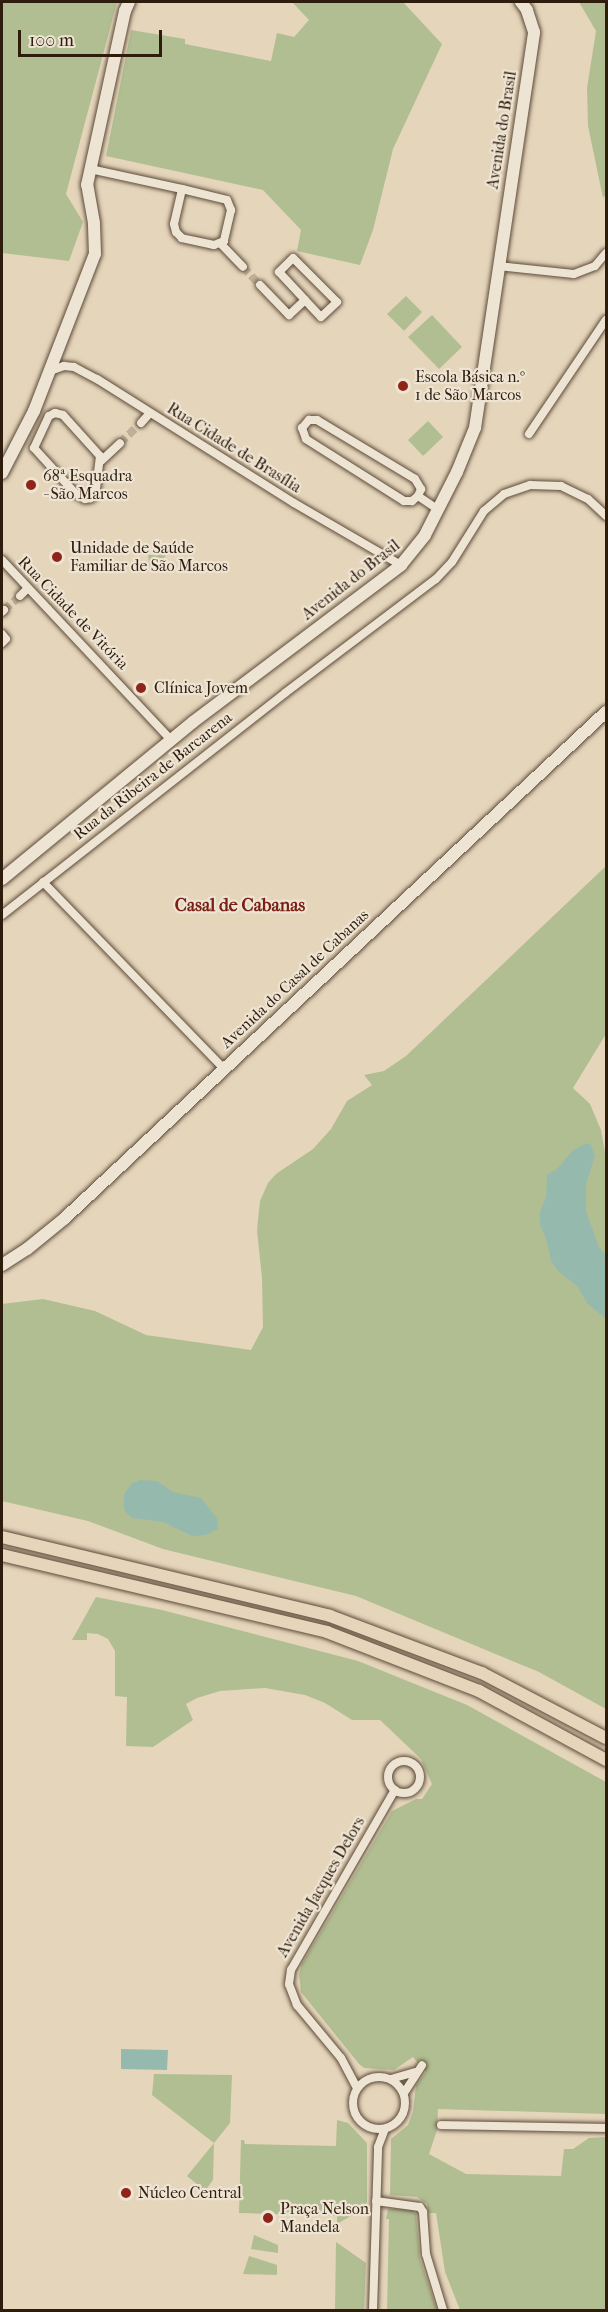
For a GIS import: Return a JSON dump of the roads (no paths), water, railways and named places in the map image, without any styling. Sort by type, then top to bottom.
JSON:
[{"type":"main road","points":[[2,1537],[330,1616],[482,1674],[606,1738]]},
{"type":"main road","points":[[2,1555],[327,1632],[479,1691],[606,1760]]},
{"type":"street","points":[[2,473],[34,411],[94,254],[94,223],[87,185],[125,11],[129,2]]},
{"type":"street","name":"Avenida do Brasil","points":[[2,879],[171,740],[401,565],[418,545],[439,510],[475,428],[534,32],[527,10],[520,2]]},
{"type":"street","points":[[90,169],[182,189],[230,203],[231,210],[225,238],[220,243],[214,245],[193,240],[176,232],[174,224],[182,189]]},
{"type":"street","points":[[220,243],[243,267]]},
{"type":"street","points":[[498,266],[574,274],[595,266],[606,253]]},
{"type":"street","points":[[293,258],[337,302],[321,317],[305,300],[279,272],[293,258]]},
{"type":"street","points":[[260,285],[289,315],[305,300]]},
{"type":"street","points":[[530,434],[606,320]]},
{"type":"street","name":"Rua Cidade de Brasília","points":[[50,371],[64,366],[74,367],[97,379],[149,414],[401,565]]},
{"type":"street","points":[[101,460],[95,448],[60,414],[49,416],[35,443],[34,448],[39,455],[75,493],[85,500],[95,494],[101,460],[120,443]]},
{"type":"street","points":[[141,423],[149,414]]},
{"type":"street","points":[[309,420],[316,420],[415,479],[421,489],[418,496],[408,501],[394,494],[306,439],[302,432],[304,425],[309,420]]},
{"type":"street","name":"Rua da Ribeira de Barcarena","points":[[2,915],[339,651],[436,579],[452,562],[478,518],[504,494],[530,484],[561,486],[588,499],[606,516]]},
{"type":"street","points":[[418,496],[439,510]]},
{"type":"street","name":"Rua Cidade de Vitória","points":[[2,560],[171,740]]},
{"type":"street","points":[[20,596],[28,588]]},
{"type":"street","points":[[2,634],[6,639],[2,643]]},
{"type":"street","name":"Avenida do Casal de Cabanas","points":[[2,1265],[27,1249],[65,1218],[606,712]]},
{"type":"street","points":[[43,882],[223,1068]]},
{"type":"street","name":"Avenida Jacques Delors","points":[[370,2078],[357,2073],[341,2058],[297,2005],[290,1984],[291,1970],[395,1790]]},
{"type":"street","name":"Avenida Jacques Delors","points":[[341,2058],[357,2088]]},
{"type":"street","points":[[369,2127],[385,2128],[395,2124],[402,2115],[405,2104],[404,2093],[418,2068],[391,2079],[370,2078],[357,2088],[352,2099],[353,2109],[357,2118],[369,2127],[378,2147]]},
{"type":"street","points":[[391,2079],[404,2093]]},
{"type":"street","points":[[441,2126],[606,2128]]},
{"type":"street","points":[[373,2310],[378,2147],[385,2128]]},
{"type":"street","points":[[376,2201],[416,2204],[423,2211],[426,2254],[443,2310]]},
{"type":"water","points":[[587,1143],[591,1145],[595,1156],[586,1184],[586,1211],[599,1247],[606,1255],[606,1319],[587,1303],[577,1286],[558,1271],[551,1261],[540,1224],[540,1211],[546,1197],[547,1175],[558,1168],[573,1150]]},
{"type":"water","points":[[140,1480],[157,1481],[173,1492],[201,1498],[217,1518],[218,1529],[206,1535],[192,1536],[163,1522],[132,1518],[124,1510],[124,1494],[132,1483]]},
{"type":"water","points":[[121,2049],[168,2050],[167,2070],[121,2069]]},
{"type":"tunnel","points":[[243,267],[260,285]]},
{"type":"tunnel","points":[[120,443],[141,423]]},
{"type":"tunnel","points":[[4,610],[20,596]]},
{"type":"place","name":"Escola Básica n.º 1 de São Marcos","points":[[403,386]]},
{"type":"place","name":"68ª Esquadra - São Marcos","points":[[31,485]]},
{"type":"place","name":"Unidade de Saúde Familiar de São Marcos","points":[[57,557]]},
{"type":"place","name":"Clínica Jovem","points":[[141,688]]},
{"type":"place","name":"Núcleo Central","points":[[126,2193]]},
{"type":"place","name":"Praça Nelson Mandela","points":[[268,2218]]},
{"type":"district","name":"Casal de Cabanas","points":[[240,906]]}]
